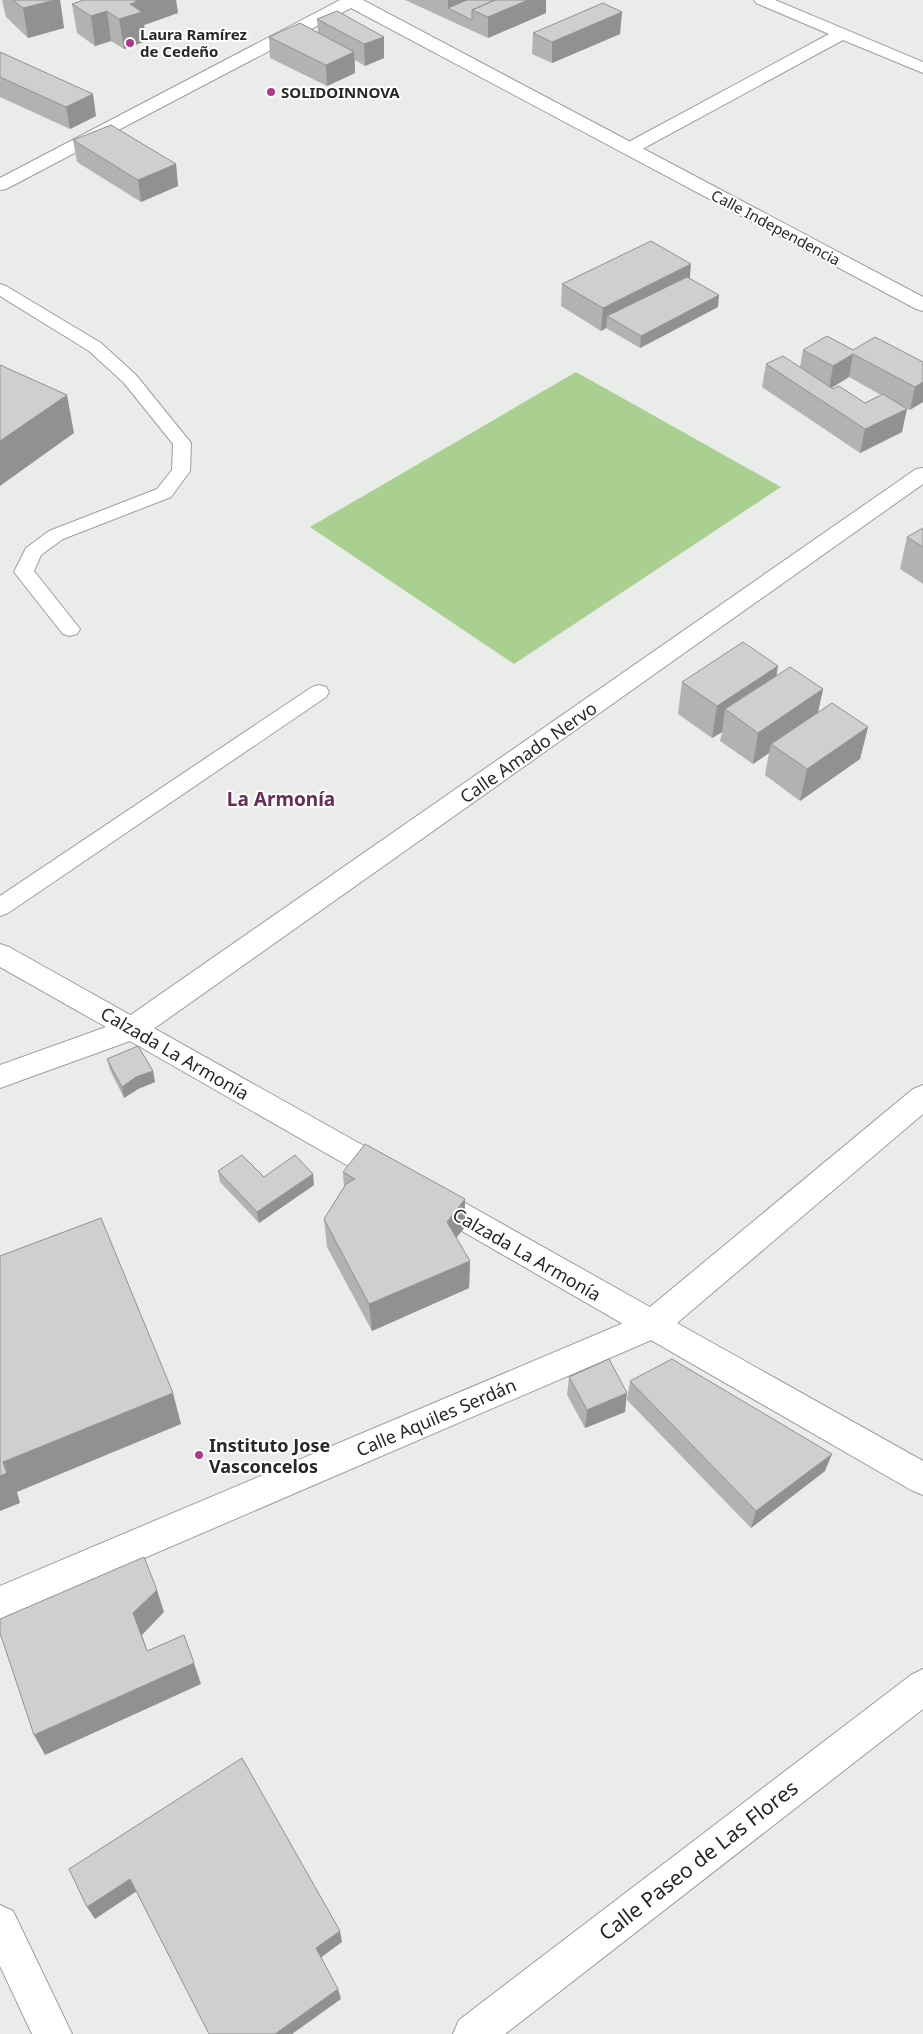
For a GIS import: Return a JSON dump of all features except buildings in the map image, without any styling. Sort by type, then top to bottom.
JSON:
[{"type":"street","points":[[762,0],[923,68]]},
{"type":"street","points":[[1,183],[352,1]]},
{"type":"street","name":"Calle Independencia","points":[[352,1],[923,305]]},
{"type":"street","points":[[629,149],[842,34]]},
{"type":"street","name":"Calle Amado Nervo","points":[[0,1077],[132,1029],[923,474]]},
{"type":"street","name":"Calzada La Armonía","points":[[0,954],[923,1479]]},
{"type":"street","name":"Calle Aquiles Serdán","points":[[0,1603],[652,1325],[923,1097]]},
{"type":"street","name":"Calle Paseo de Las Flores","points":[[472,2034],[923,1687]]},
{"type":"street","points":[[0,1924],[52,2034]]},
{"type":"lane","points":[[0,289],[95,347],[130,379],[182,443],[181,471],[164,493],[56,535],[33,552],[24,572],[70,630]]},
{"type":"lane","points":[[0,907],[319,692]]},
{"type":"green space","points":[[576,372],[781,487],[514,664],[310,527]]},
{"type":"place","name":"Laura Ramírez de Cedeño","points":[[130,43]]},
{"type":"place","name":"SOLIDOINNOVA","points":[[271,92]]},
{"type":"place","name":"Instituto Jose Vasconcelos","points":[[199,1455]]},
{"type":"district","name":"La Armonía","points":[[281,799]]}]
